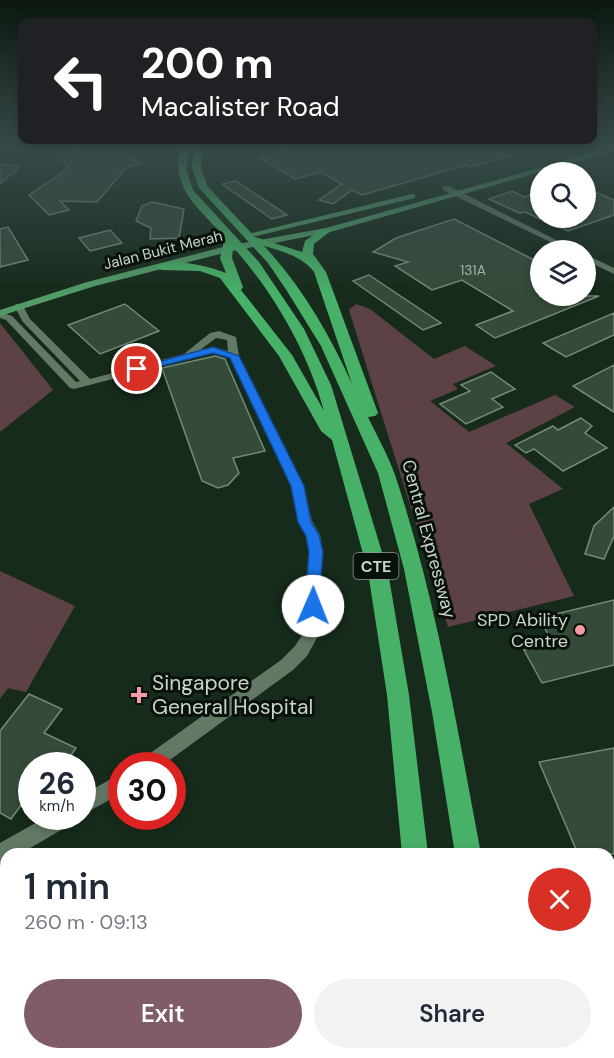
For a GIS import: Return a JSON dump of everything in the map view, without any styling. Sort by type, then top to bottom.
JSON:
[{"type":"highway","name":"CTE","points":[[194,196],[255,264],[297,329],[324,385],[378,572],[398,695],[414,848]]},
{"type":"highway","name":"Central Expressway","points":[[211,196],[272,261],[315,325],[344,377],[386,473],[413,569],[443,712],[467,848]]},
{"type":"highway","points":[[327,230],[315,237],[306,249],[320,272],[362,386],[386,473]]},
{"type":"highway","points":[[241,236],[290,250],[313,263]]},
{"type":"highway","points":[[228,244],[228,266],[241,297]]},
{"type":"highway","points":[[162,267],[189,267],[224,276],[285,355],[326,428],[341,439]]},
{"type":"main road","name":"Jalan Bukit Merah","points":[[0,314],[91,284],[162,267],[228,244],[241,236],[410,196]]},
{"type":"main road","name":"Jalan Bukit Merah","points":[[0,302],[84,275],[228,244],[261,242],[327,230],[453,196]]},
{"type":"street","points":[[461,196],[551,240]]},
{"type":"street","points":[[596,263],[614,272]]},
{"type":"street","points":[[19,306],[26,320],[86,381]]},
{"type":"street","points":[[0,314],[9,318],[74,386],[188,356],[216,350],[233,350]]},
{"type":"street","points":[[166,752],[287,665],[301,651],[310,636],[314,619],[312,593],[316,552],[313,535],[305,522],[298,486],[233,350],[232,339],[220,334],[210,336],[188,356]]},
{"type":"street","points":[[203,342],[205,347],[216,350]]},
{"type":"street","points":[[10,848],[42,830]]},
{"type":"shaded area","points":[[356,304],[370,309],[434,359],[465,346],[496,366],[453,384],[458,389],[430,401],[469,432],[555,395],[575,407],[506,443],[563,489],[529,504],[574,596],[448,627],[349,310]]},
{"type":"shaded area","points":[[0,323],[53,390],[0,432]]},
{"type":"shaded area","points":[[0,571],[75,606],[26,692],[8,688],[0,699]]},
{"type":"building","points":[[30,196],[102,196],[97,202],[60,201],[69,210],[49,215]]},
{"type":"building","points":[[240,196],[259,196],[287,215],[272,219]]},
{"type":"building","points":[[324,196],[343,196],[333,204],[319,200]]},
{"type":"building","points":[[497,196],[530,196],[530,214],[519,213],[489,199]]},
{"type":"building","points":[[596,196],[605,196],[614,200],[614,215],[596,221]]},
{"type":"building","points":[[152,202],[184,209],[179,238],[150,239],[151,228],[136,221],[142,206]]},
{"type":"building","points":[[454,219],[530,258],[530,306],[574,306],[495,338],[476,325],[513,311],[462,280],[432,290],[395,266],[408,262],[373,252],[396,238]]},
{"type":"building","points":[[8,227],[28,260],[0,267],[0,229]]},
{"type":"building","points":[[561,228],[577,228],[568,231]]},
{"type":"building","points":[[110,230],[122,243],[90,251],[79,238]]},
{"type":"building","points":[[369,275],[441,323],[423,330],[353,281]]},
{"type":"building","points":[[125,304],[159,331],[100,354],[68,325]]},
{"type":"building","points":[[614,313],[614,335],[566,357],[543,343]]},
{"type":"building","points":[[215,356],[225,359],[265,451],[233,458],[239,473],[228,485],[218,488],[202,481],[162,368]]},
{"type":"building","points":[[614,365],[614,412],[573,386]]},
{"type":"building","points":[[491,372],[515,389],[492,399],[503,407],[466,424],[440,404],[470,391],[461,385]]},
{"type":"building","points":[[581,418],[592,426],[585,433],[607,448],[563,471],[534,449],[526,453],[515,445],[553,426],[558,430]]},
{"type":"building","points":[[614,507],[614,536],[604,559],[585,554],[594,526]]},
{"type":"building","name":"SPD Ability Centre","points":[[614,600],[614,665],[542,683],[524,650],[553,643],[539,618]]},
{"type":"building","points":[[29,694],[62,709],[44,733],[76,748],[73,752],[18,752],[18,809],[11,819],[0,813],[0,731]]},
{"type":"building","points":[[614,748],[614,848],[575,848],[539,762]]},
{"type":"place","name":"SPD Ability Centre","points":[[580,630]]},
{"type":"place","name":"Singapore General Hospital","points":[[139,695]]},
{"type":"route","points":[[137,369],[213,350],[227,352],[234,356],[298,486],[305,522],[313,535],[316,552],[313,606]]}]
